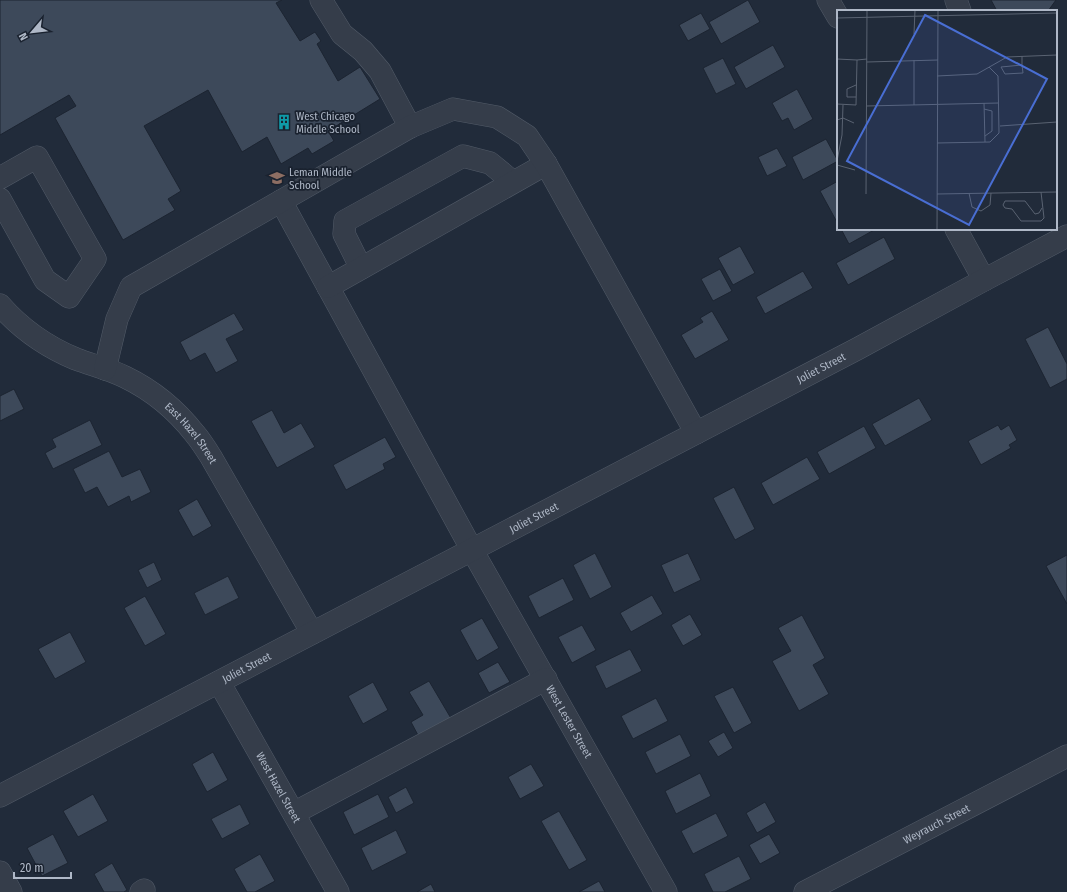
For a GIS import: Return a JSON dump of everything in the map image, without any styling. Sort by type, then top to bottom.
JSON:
[{"type":"street","points":[[321,0],[342,34],[363,51],[380,71],[410,127]]},
{"type":"street","points":[[828,0],[837,15]]},
{"type":"street","points":[[956,0],[960,10]]},
{"type":"street","points":[[105,369],[117,319],[131,287],[410,127],[453,109],[497,117],[527,136],[546,164],[696,433]]},
{"type":"street","points":[[361,268],[344,234],[345,221],[463,156],[490,163],[513,182]]},
{"type":"street","points":[[0,178],[37,157],[94,259],[69,298],[45,280],[0,199]]},
{"type":"street","points":[[328,287],[546,164]]},
{"type":"street","name":"West Lester Street","points":[[281,201],[472,550],[666,892]]},
{"type":"street","points":[[957,230],[984,280]]},
{"type":"street","name":"Joliet Street","points":[[0,796],[857,349],[1067,236]]},
{"type":"street","name":"East Hazel Street","points":[[0,305],[9,316],[27,332],[52,348],[124,377],[143,387],[180,416],[211,456],[312,634]]},
{"type":"street","points":[[294,813],[546,679]]},
{"type":"street","name":"West Hazel Street","points":[[219,682],[338,892]]},
{"type":"street","name":"Weyrauch Street","points":[[805,892],[1067,756]]},
{"type":"street","points":[[0,872],[11,892]]},
{"type":"building","name":"West Chicago Middle School","points":[[0,0],[282,0],[276,3],[300,41],[315,32],[321,41],[317,44],[338,81],[360,67],[380,99],[328,131],[334,141],[312,154],[308,148],[281,164],[267,137],[242,152],[208,90],[144,126],[181,191],[168,199],[175,210],[123,240],[55,118],[76,106],[69,95],[0,135]]},
{"type":"building","points":[[748,0],[760,22],[721,44],[709,22]]},
{"type":"building","points":[[991,0],[1056,0],[1049,10],[996,10]]},
{"type":"building","points":[[701,13],[710,29],[688,41],[679,25]]},
{"type":"building","points":[[773,45],[785,67],[746,89],[734,67]]},
{"type":"building","points":[[723,58],[736,84],[716,94],[703,68]]},
{"type":"building","points":[[797,89],[813,119],[794,130],[788,118],[782,121],[772,103]]},
{"type":"building","points":[[826,139],[837,162],[803,180],[792,157]]},
{"type":"building","points":[[777,148],[787,166],[767,176],[758,157]]},
{"type":"building","points":[[837,182],[837,222],[820,191]]},
{"type":"building","points":[[842,230],[874,230],[849,244]]},
{"type":"building","points":[[884,237],[895,259],[848,285],[836,263]]},
{"type":"building","points":[[740,246],[755,273],[733,285],[718,258]]},
{"type":"building","points":[[720,269],[732,291],[713,301],[701,279]]},
{"type":"building","points":[[803,271],[813,288],[765,314],[756,297]]},
{"type":"building","points":[[712,311],[729,340],[695,359],[681,335],[703,322],[700,318]]},
{"type":"building","points":[[234,313],[244,330],[226,339],[238,361],[216,373],[205,353],[190,361],[180,342]]},
{"type":"building","points":[[1048,327],[1067,364],[1067,379],[1050,388],[1025,339]]},
{"type":"building","points":[[14,389],[24,409],[0,421],[0,396]]},
{"type":"building","points":[[919,398],[932,420],[885,446],[872,424]]},
{"type":"building","points":[[272,410],[284,433],[301,423],[315,447],[277,468],[251,421]]},
{"type":"building","points":[[90,420],[102,445],[53,469],[45,453],[56,447],[52,439]]},
{"type":"building","points":[[998,425],[1001,430],[1009,425],[1017,440],[1009,445],[1011,448],[981,465],[968,441]]},
{"type":"building","points":[[864,426],[876,448],[829,474],[817,452]]},
{"type":"building","points":[[385,437],[396,457],[383,464],[385,469],[346,490],[333,465]]},
{"type":"building","points":[[109,451],[122,477],[140,469],[151,492],[131,502],[129,496],[108,507],[97,487],[85,493],[73,469]]},
{"type":"building","points":[[807,457],[820,479],[773,505],[761,483]]},
{"type":"building","points":[[734,487],[755,529],[735,540],[713,498]]},
{"type":"building","points":[[197,499],[212,526],[193,537],[178,510]]},
{"type":"building","points":[[595,553],[612,587],[590,599],[573,565]]},
{"type":"building","points":[[688,553],[701,580],[674,593],[661,565]]},
{"type":"building","points":[[1067,555],[1067,604],[1046,566]]},
{"type":"building","points":[[154,562],[162,580],[147,588],[138,570]]},
{"type":"building","points":[[228,576],[239,598],[205,615],[194,593]]},
{"type":"building","points":[[563,578],[574,600],[539,618],[528,596]]},
{"type":"building","points":[[652,595],[663,614],[631,632],[620,613]]},
{"type":"building","points":[[145,596],[166,634],[145,646],[124,608]]},
{"type":"building","points":[[690,614],[702,635],[683,646],[671,625]]},
{"type":"building","points":[[802,615],[825,658],[813,665],[829,694],[799,711],[772,661],[791,651],[778,628]]},
{"type":"building","points":[[482,618],[499,648],[477,661],[460,630]]},
{"type":"building","points":[[582,625],[596,650],[572,663],[558,637]]},
{"type":"building","points":[[70,632],[86,662],[55,679],[38,649]]},
{"type":"building","points":[[630,649],[642,671],[606,689],[595,666]]},
{"type":"building","points":[[498,662],[510,682],[489,693],[478,673]]},
{"type":"building","points":[[429,681],[452,720],[420,739],[411,722],[423,715],[409,692]]},
{"type":"building","points":[[373,682],[388,710],[363,724],[348,696]]},
{"type":"building","points":[[733,687],[752,723],[734,733],[714,696]]},
{"type":"building","points":[[656,698],[668,721],[633,739],[621,716]]},
{"type":"building","points":[[724,732],[733,748],[718,757],[708,741]]},
{"type":"building","points":[[680,734],[691,756],[656,774],[645,752]]},
{"type":"building","points":[[213,752],[228,780],[207,792],[192,764]]},
{"type":"building","points":[[531,764],[544,786],[520,799],[508,777]]},
{"type":"building","points":[[700,773],[711,796],[676,814],[665,791]]},
{"type":"building","points":[[406,787],[414,803],[396,813],[388,797]]},
{"type":"building","points":[[93,794],[108,821],[78,837],[63,811]]},
{"type":"building","points":[[378,794],[389,817],[354,835],[343,812]]},
{"type":"building","points":[[765,802],[776,822],[757,833],[746,813]]},
{"type":"building","points":[[240,804],[250,824],[222,839],[211,819]]},
{"type":"building","points":[[559,811],[587,860],[569,870],[541,821]]},
{"type":"building","points":[[716,813],[728,836],[693,854],[681,831]]},
{"type":"building","points":[[396,830],[407,853],[372,871],[361,848]]},
{"type":"building","points":[[53,834],[68,863],[42,876],[27,848]]},
{"type":"building","points":[[769,834],[780,853],[760,864],[749,845]]},
{"type":"building","points":[[260,854],[275,881],[255,892],[247,892],[234,869]]},
{"type":"building","points":[[739,856],[751,879],[725,892],[713,892],[704,874]]},
{"type":"building","points":[[112,863],[127,890],[124,892],[104,892],[94,874]]},
{"type":"building","points":[[599,881],[605,892],[579,892]]},
{"type":"building","points":[[431,884],[435,892],[417,892]]},
{"type":"place","name":"West Chicago Middle School","points":[[284,122]]},
{"type":"place","name":"Leman Middle School","points":[[277,178]]}]
